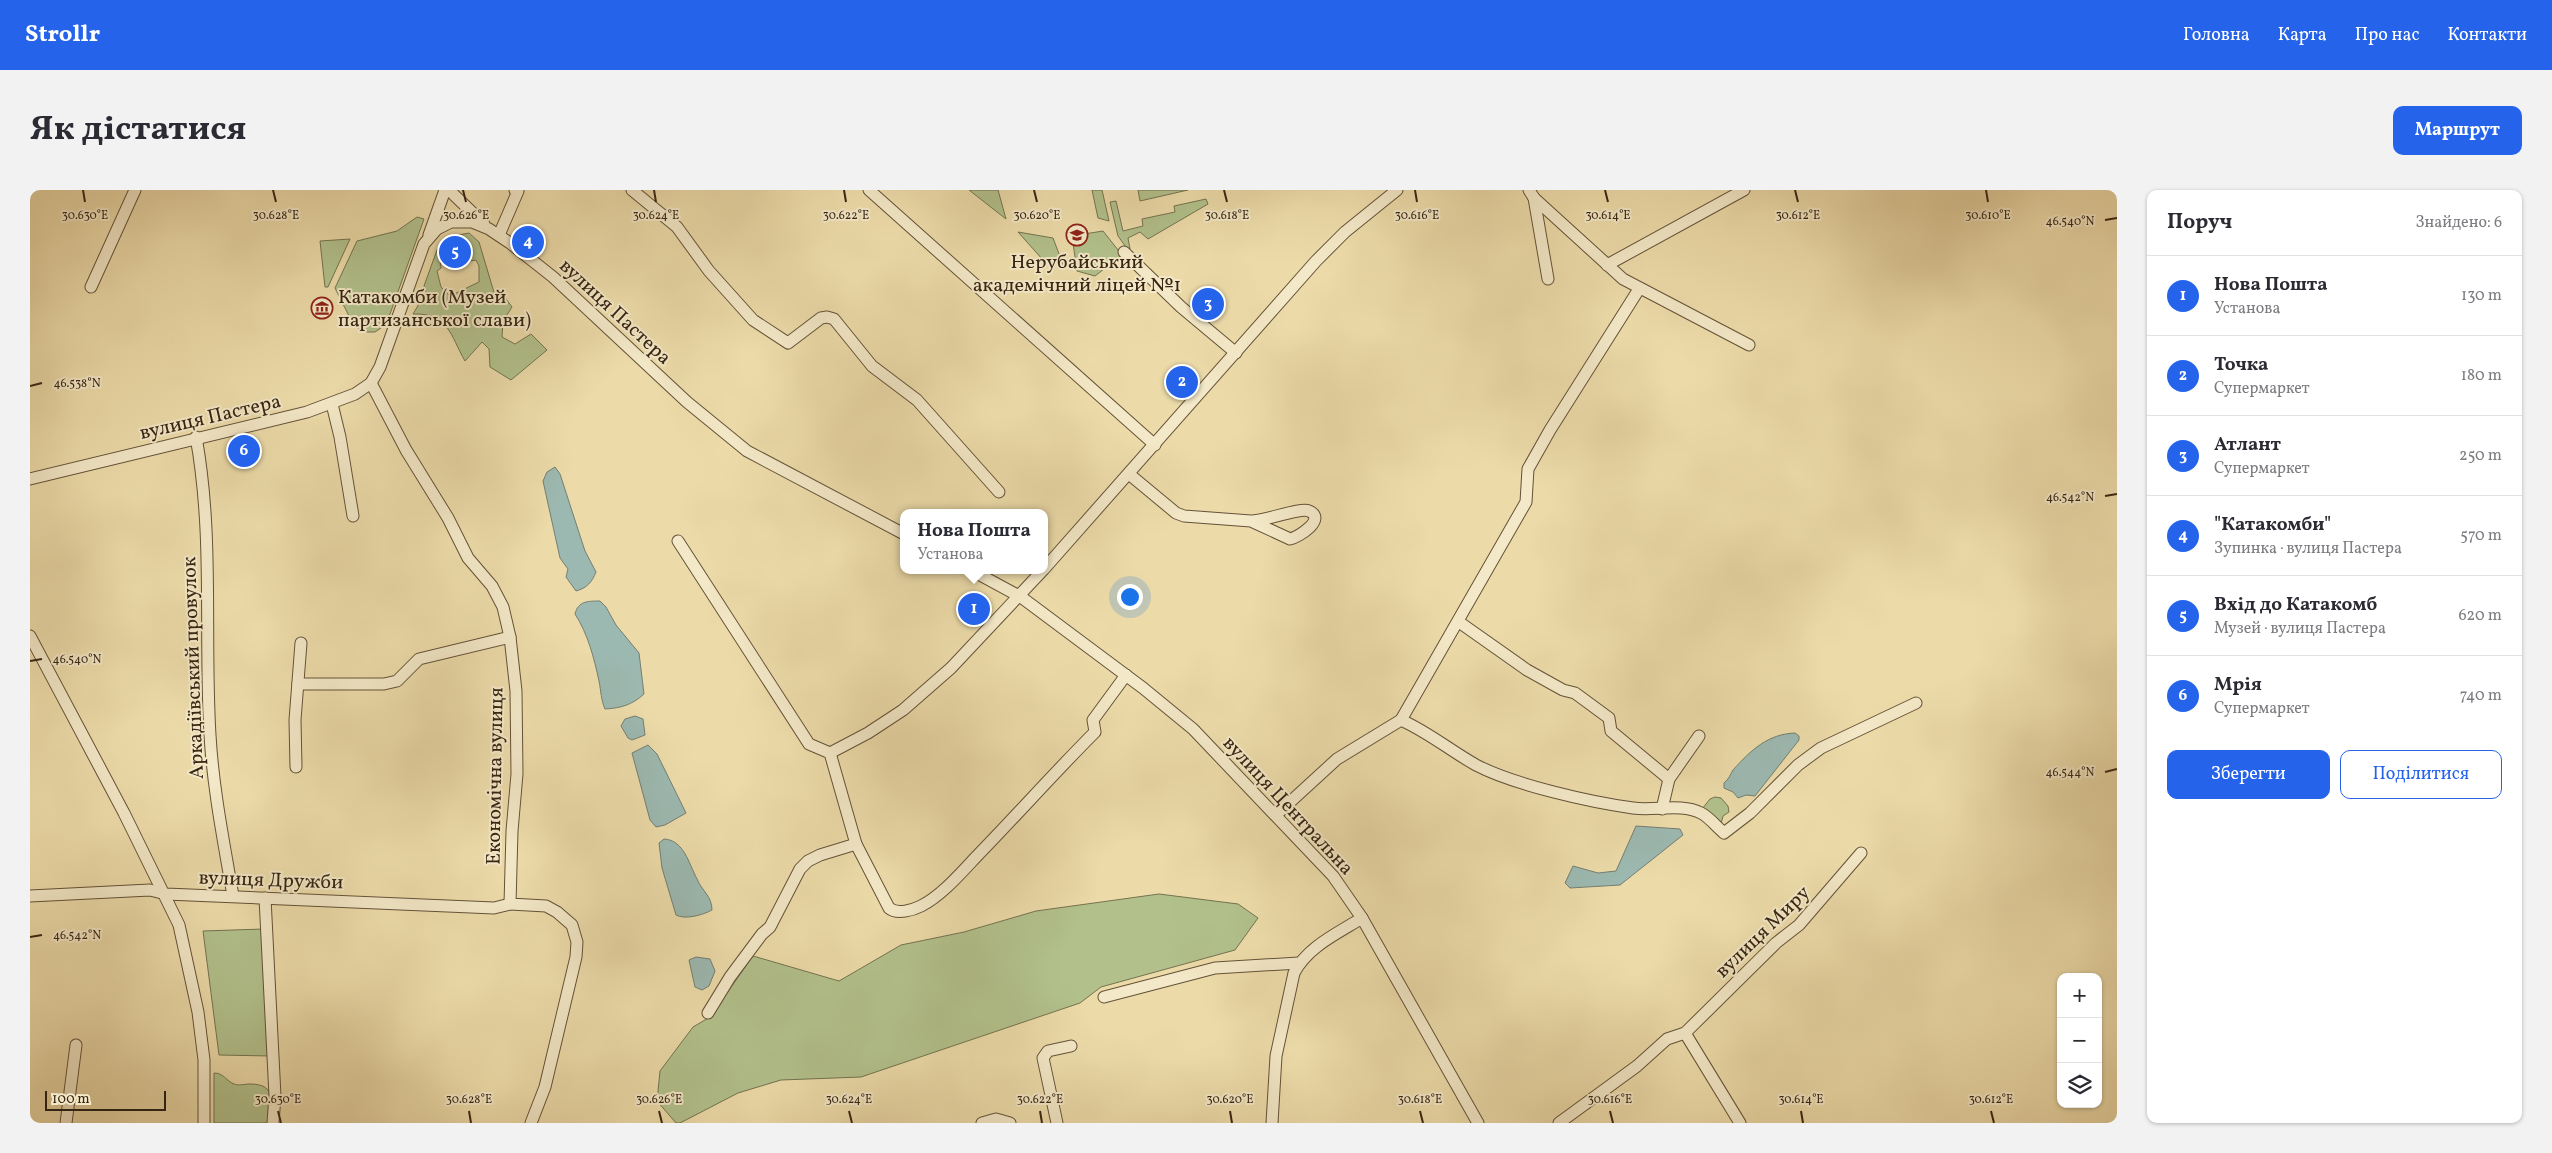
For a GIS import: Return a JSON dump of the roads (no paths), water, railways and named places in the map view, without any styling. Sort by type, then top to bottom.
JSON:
[{"type":"street","points":[[92,287],[135,190]]},
{"type":"street","points":[[371,383],[380,368],[407,289],[429,237],[445,190]]},
{"type":"street","points":[[449,190],[494,232],[519,190]]},
{"type":"street","points":[[632,190],[677,227],[709,272],[753,320],[769,332],[788,343],[821,318],[827,316],[834,319],[872,366],[917,400],[998,492]]},
{"type":"street","points":[[869,190],[1154,445]]},
{"type":"street","points":[[1048,565],[1316,261],[1345,232],[1397,190]]},
{"type":"street","points":[[1607,265],[1744,190]]},
{"type":"street","points":[[1531,194],[1607,265],[1639,289],[1749,345]]},
{"type":"street","points":[[1531,194],[1548,279]]},
{"type":"street","name":"вулиця Пастера","points":[[429,237],[443,225],[462,220],[494,232],[553,277],[687,402],[747,451],[900,532]]},
{"type":"street","points":[[1124,252],[1182,307],[1236,353]]},
{"type":"street","points":[[1277,814],[1337,759],[1402,720],[1526,502],[1528,470],[1550,430],[1639,289]]},
{"type":"street","name":"вулиця Пастера","points":[[30,478],[307,412],[355,394],[371,383]]},
{"type":"street","name":"Економічна вулиця","points":[[371,383],[406,450],[448,518],[468,558],[498,596],[503,606],[510,637],[516,691],[517,742],[510,904]]},
{"type":"street","points":[[332,404],[354,516]]},
{"type":"street","name":"Аркадіївський провулок","points":[[196,437],[201,464],[205,520],[210,737],[232,896]]},
{"type":"street","points":[[1128,474],[1176,513],[1184,516],[1251,520],[1276,518],[1303,510],[1310,511],[1314,521],[1303,535],[1290,539],[1251,520]]},
{"type":"street","points":[[678,542],[809,744],[830,752],[868,733],[902,710],[951,668],[1021,597],[1041,574]]},
{"type":"street","points":[[978,574],[1021,597]]},
{"type":"street","name":"вулиця Центральна","points":[[1021,597],[1126,675],[1193,729],[1277,814],[1333,876],[1362,918],[1478,1123]]},
{"type":"street","points":[[1458,622],[1527,670],[1562,690],[1575,693],[1609,718],[1611,731],[1669,779]]},
{"type":"street","points":[[30,636],[166,894],[178,925],[198,1012],[204,1060],[204,1123]]},
{"type":"street","points":[[298,684],[384,684],[398,681],[419,659],[510,637]]},
{"type":"street","points":[[296,767],[295,720],[302,643]]},
{"type":"street","points":[[830,752],[856,844],[889,908],[899,912],[921,906],[952,881],[1095,732],[1094,720],[1126,675]]},
{"type":"street","points":[[1402,720],[1478,766],[1508,777],[1578,797],[1631,808],[1686,808],[1702,814],[1724,833],[1750,813],[1798,765],[1821,748],[1916,703]]},
{"type":"street","points":[[1662,809],[1669,779],[1699,736]]},
{"type":"street","points":[[708,1013],[730,977],[762,934],[770,927],[800,869],[808,861],[856,844]]},
{"type":"street","name":"вулиця Миру","points":[[1559,1123],[1637,1066],[1667,1040],[1686,1032],[1776,943],[1799,925],[1861,853]]},
{"type":"street","name":"вулиця Дружби","points":[[30,896],[150,890],[166,894],[494,908],[510,904]]},
{"type":"street","points":[[265,898],[275,1096],[273,1123]]},
{"type":"street","points":[[510,904],[546,906],[557,912],[572,925],[577,942],[576,957],[545,1087],[531,1123]]},
{"type":"street","points":[[1272,1123],[1276,1056],[1289,990],[1299,963],[1315,948],[1362,918]]},
{"type":"street","points":[[1104,997],[1215,968],[1299,963]]},
{"type":"street","points":[[1686,1032],[1740,1123]]},
{"type":"street","points":[[66,1123],[76,1045]]},
{"type":"street","points":[[1057,1123],[1043,1058],[1048,1051],[1071,1046]]},
{"type":"street","points":[[982,1123],[996,1119],[1010,1123]]},
{"type":"water","points":[[555,467],[560,474],[585,551],[596,572],[589,584],[576,591],[566,577],[568,569],[560,558],[543,481],[547,472]]},
{"type":"water","points":[[600,601],[606,607],[616,625],[639,653],[644,694],[635,701],[616,708],[605,709],[590,646],[575,614],[578,606],[581,604]]},
{"type":"water","points":[[635,716],[643,719],[645,735],[632,740],[628,738],[621,726],[625,719]]},
{"type":"water","points":[[1795,733],[1799,736],[1799,740],[1755,796],[1746,795],[1738,798],[1733,792],[1724,788],[1724,783],[1733,770],[1753,750],[1776,736]]},
{"type":"water","points":[[648,745],[657,754],[686,813],[665,825],[656,827],[650,820],[632,753]]},
{"type":"water","points":[[1636,826],[1680,829],[1683,835],[1620,885],[1570,888],[1565,883],[1573,866],[1598,873],[1616,871]]},
{"type":"water","points":[[664,839],[671,840],[681,848],[699,883],[709,897],[712,910],[694,916],[684,917],[676,915],[662,868],[659,843]]},
{"type":"water","points":[[696,957],[710,959],[715,971],[709,986],[702,990],[695,987],[689,960]]},
{"type":"place","name":"Нерубайський академічний ліцей №1","points":[[1077,235]]},
{"type":"place","name":"\"Катакомби\"","points":[[528,242]]},
{"type":"place","name":"Вхід до Катакомб","points":[[455,252]]},
{"type":"place","name":"Атлант","points":[[1208,304]]},
{"type":"place","name":"Катакомби (Музей партизанської слави)","points":[[322,308]]},
{"type":"place","name":"Точка","points":[[1182,382]]},
{"type":"place","name":"Мрія","points":[[244,451]]},
{"type":"place","name":"Нова Пошта","points":[[974,609]]}]
